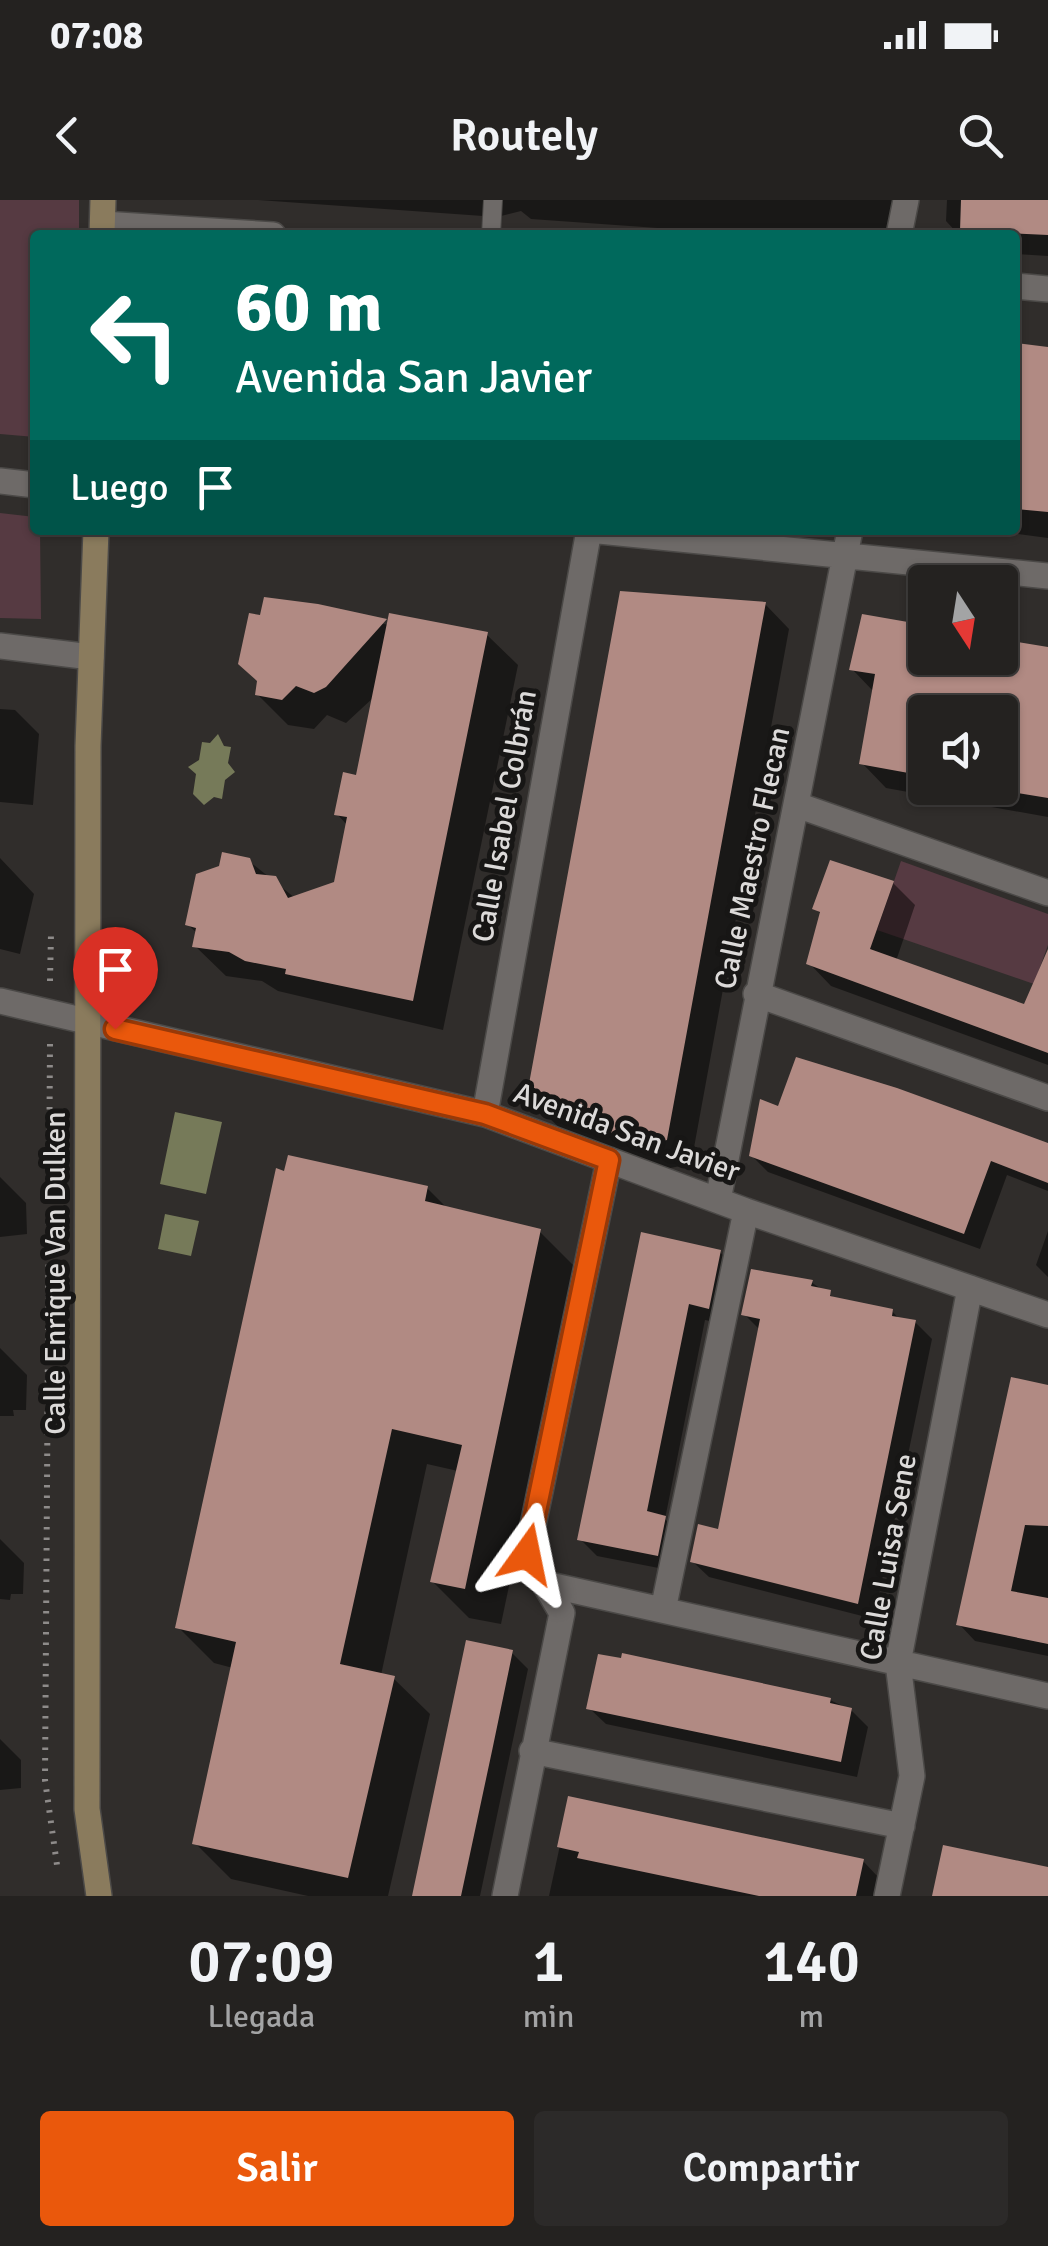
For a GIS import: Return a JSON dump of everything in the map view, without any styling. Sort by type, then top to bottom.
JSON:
[{"type":"street","points":[[900,230],[906,200]]},
{"type":"street","points":[[102,220],[216,230]]},
{"type":"street","points":[[1020,286],[1048,289]]},
{"type":"street","points":[[0,481],[30,484]]},
{"type":"street","name":"Calle Enrique Van Dulken","points":[[96,535],[87,1022],[87,1809],[98,1896]]},
{"type":"street","name":"Calle Isabel Colbrán","points":[[485,1114],[588,535]]},
{"type":"street","points":[[697,535],[848,542],[1048,576]]},
{"type":"street","name":"Calle Maestro Flecan","points":[[718,1200],[848,542]]},
{"type":"street","points":[[0,646],[91,657]]},
{"type":"street","points":[[797,805],[1048,893]]},
{"type":"street","points":[[756,994],[1048,1098]]},
{"type":"street","name":"Avenida San Javier","points":[[0,1001],[485,1114],[746,1211],[1048,1315]]},
{"type":"street","points":[[505,1896],[562,1612],[527,1554],[609,1160]]},
{"type":"street","points":[[662,1610],[746,1211]]},
{"type":"street","name":"Calle Luisa Sene","points":[[887,1896],[912,1776],[898,1663],[970,1288]]},
{"type":"street","points":[[545,1584],[1048,1696]]},
{"type":"street","points":[[532,1751],[902,1826]]},
{"type":"lane","points":[[491,230],[494,200]]},
{"type":"shaded area","points":[[0,200],[79,200],[79,230],[30,230],[30,437],[0,434]]},
{"type":"shaded area","points":[[0,513],[30,516],[30,535],[40,535],[41,619],[0,618]]},
{"type":"shaded area","points":[[218,734],[224,746],[231,747],[228,763],[235,772],[225,780],[222,799],[214,797],[204,805],[193,794],[196,774],[188,767],[199,760],[202,742],[210,743]]},
{"type":"shaded area","points":[[901,861],[1048,914],[1048,945],[1034,984],[877,930]]},
{"type":"shaded area","points":[[175,1112],[222,1122],[206,1194],[160,1184]]},
{"type":"shaded area","points":[[165,1214],[199,1221],[191,1256],[158,1249]]},
{"type":"building","points":[[961,200],[1048,200],[1048,235],[1020,234],[1020,230],[960,230]]},
{"type":"building","points":[[1020,344],[1048,347],[1048,512],[1020,509]]},
{"type":"building","points":[[620,591],[766,602],[667,1140],[640,1146],[540,1111],[526,1100]]},
{"type":"building","points":[[264,597],[387,619],[326,687],[314,693],[296,686],[282,700],[255,695],[257,681],[238,664],[249,613],[260,615]]},
{"type":"building","points":[[389,613],[488,632],[413,1001],[285,974],[286,969],[245,961],[229,952],[192,947],[196,928],[185,925],[196,874],[219,866],[222,852],[250,858],[256,874],[276,876],[288,898],[334,882],[347,817],[334,815],[343,772],[356,775]]},
{"type":"building","points":[[862,614],[908,622],[908,675],[1018,675],[1018,642],[1048,647],[1048,798],[1018,793],[1018,695],[908,695],[908,773],[859,764],[875,674],[849,670]]},
{"type":"building","points":[[830,860],[894,881],[870,949],[1024,1004],[1048,949],[1048,1053],[806,964],[820,912],[812,909]]},
{"type":"building","points":[[796,1057],[897,1088],[1048,1143],[1048,1183],[991,1161],[964,1234],[749,1156],[760,1099],[778,1106]]},
{"type":"building","points":[[288,1155],[428,1186],[425,1201],[541,1229],[465,1589],[430,1582],[462,1445],[392,1429],[340,1664],[395,1676],[348,1878],[192,1844],[236,1642],[175,1628],[276,1168],[284,1171]]},
{"type":"building","points":[[641,1232],[721,1250],[709,1309],[689,1304],[647,1511],[666,1516],[658,1556],[577,1540]]},
{"type":"building","points":[[751,1269],[813,1280],[811,1286],[831,1290],[830,1296],[893,1309],[892,1316],[916,1320],[858,1604],[690,1562],[698,1524],[718,1529],[760,1319],[741,1315]]},
{"type":"building","points":[[1011,1377],[1048,1385],[1048,1526],[1025,1525],[1011,1591],[1048,1598],[1048,1644],[956,1625]]},
{"type":"building","points":[[466,1640],[513,1650],[492,1751],[461,1896],[412,1896]]},
{"type":"building","points":[[622,1653],[831,1698],[830,1703],[852,1708],[841,1762],[586,1709],[598,1654],[621,1658]]},
{"type":"building","points":[[568,1796],[864,1859],[856,1896],[759,1896],[577,1858],[579,1852],[557,1847]]},
{"type":"building","points":[[943,1845],[1048,1867],[1048,1896],[932,1896]]},
{"type":"route","points":[[115,1029],[485,1114],[609,1160],[527,1554]]}]
